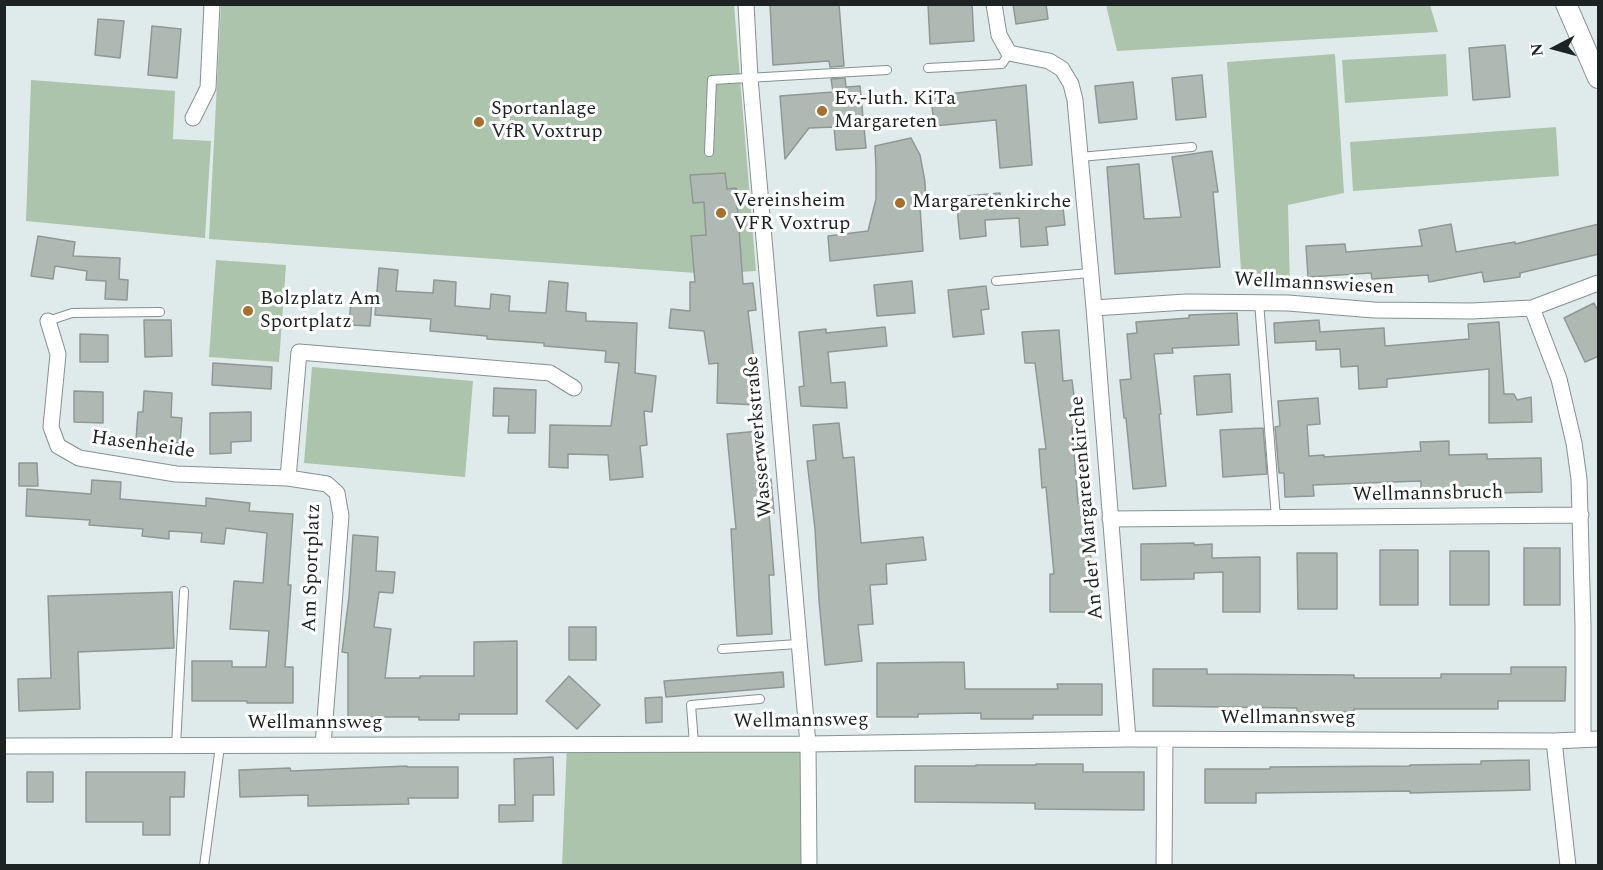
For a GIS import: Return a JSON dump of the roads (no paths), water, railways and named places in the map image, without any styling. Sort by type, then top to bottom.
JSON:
[{"type":"street","points":[[193,118],[208,88],[213,4]]},
{"type":"street","name":"Wasserwerkstraße","points":[[746,4],[750,78],[808,744],[809,866]]},
{"type":"street","points":[[994,4],[999,35],[1009,53]]},
{"type":"street","points":[[1566,4],[1599,78]]},
{"type":"street","name":"An der Margaretenkirche","points":[[1009,53],[1049,61],[1062,69],[1071,84],[1075,100],[1128,739]]},
{"type":"street","name":"Wellmannswiesen","points":[[1094,308],[1186,302],[1288,303],[1374,310],[1471,311],[1532,308],[1599,283]]},
{"type":"street","points":[[1532,308],[1559,379],[1574,443],[1579,479],[1591,739]]},
{"type":"street","name":"Hasenheide","points":[[48,321],[58,354],[51,426],[58,446],[78,458],[176,474],[288,478]]},
{"type":"street","points":[[288,478],[299,352],[550,373],[574,388]]},
{"type":"street","name":"Am Sportplatz","points":[[288,478],[327,484],[337,493],[340,516],[323,745]]},
{"type":"street","name":"Wellmannsbruch","points":[[1110,519],[1581,515]]},
{"type":"street","name":"Wellmannsweg","points":[[4,746],[808,744],[1128,739],[1554,741],[1591,739]]},
{"type":"street","points":[[1164,740],[1164,866]]},
{"type":"street","points":[[1554,741],[1568,866]]},
{"type":"lane","points":[[928,68],[1002,64],[1009,53]]},
{"type":"lane","points":[[709,152],[712,80],[887,70]]},
{"type":"lane","points":[[1080,157],[1192,147]]},
{"type":"lane","points":[[996,281],[1090,273]]},
{"type":"lane","points":[[1259,302],[1276,518]]},
{"type":"lane","name":"Hasenheide","points":[[48,321],[72,313],[160,312]]},
{"type":"lane","points":[[177,746],[184,591]]},
{"type":"lane","points":[[722,649],[798,644]]},
{"type":"lane","points":[[694,744],[691,705],[760,699]]},
{"type":"lane","points":[[204,866],[220,746]]},
{"type":"place","name":"Ev.-luth. KiTa Margareten","points":[[822,111]]},
{"type":"place","name":"Sportanlage VfR Voxtrup","points":[[479,122]]},
{"type":"place","name":"Margaretenkirche","points":[[900,203]]},
{"type":"place","name":"Vereinsheim VFR Voxtrup","points":[[721,213]]},
{"type":"place","name":"Bolzplatz Am Sportplatz","points":[[248,311]]}]
